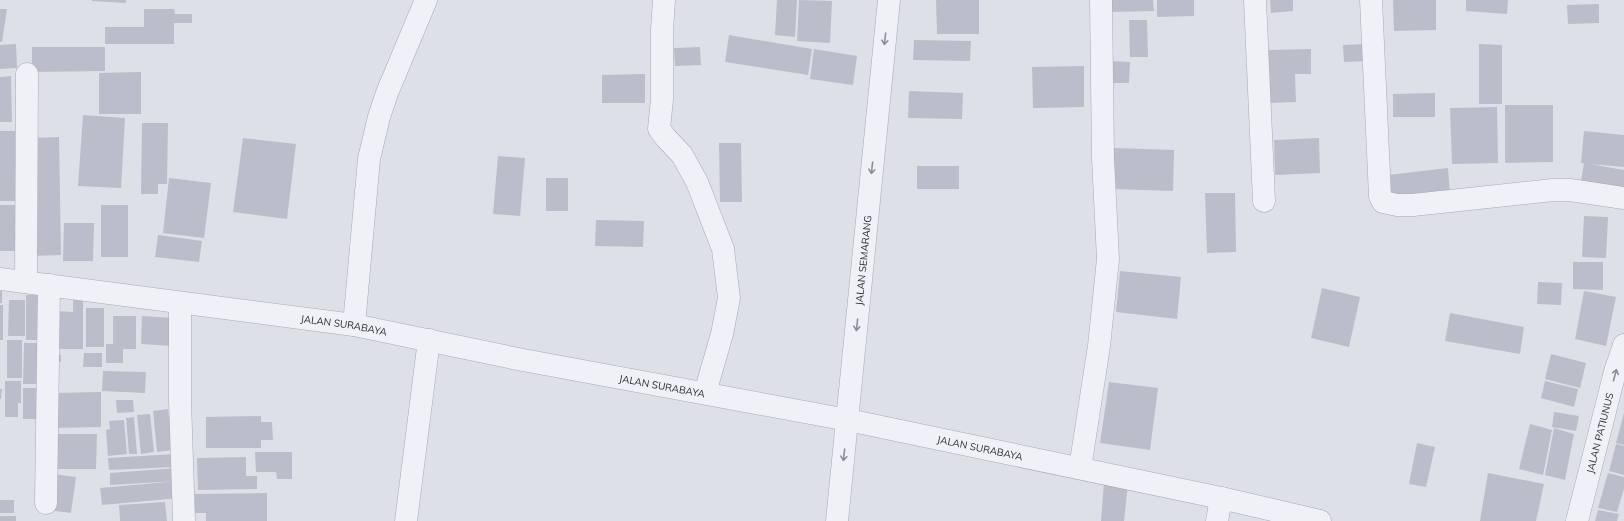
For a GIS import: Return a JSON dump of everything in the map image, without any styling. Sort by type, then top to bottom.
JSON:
[{"type":"street","points":[[354,325],[369,159],[379,117],[387,93],[426,0]]},
{"type":"street","points":[[664,0],[662,30],[662,99],[659,129],[682,155],[697,182],[723,249],[729,298],[722,334],[706,393]]},
{"type":"street","name":"JALAN SEMARANG","points":[[837,521],[889,0]]},
{"type":"street","points":[[1080,468],[1096,367],[1108,259],[1103,158],[1101,0]]},
{"type":"street","points":[[1255,0],[1264,201]]},
{"type":"street","points":[[1371,0],[1380,196],[1383,202],[1397,205],[1413,205],[1553,190],[1570,190],[1624,198]]},
{"type":"street","points":[[26,281],[27,74]]},
{"type":"street","name":"JALAN SURABAYA","points":[[0,279],[26,281],[180,303],[354,325],[523,360],[848,420],[1221,498],[1320,521]]},
{"type":"street","points":[[46,503],[49,285]]},
{"type":"street","points":[[180,303],[180,401],[184,521]]},
{"type":"street","points":[[406,521],[429,340]]},
{"type":"street","name":"JALAN PATIUNUS","points":[[1577,521],[1615,372],[1624,345]]},
{"type":"street","points":[[1217,521],[1221,498]]},
{"type":"building","points":[[126,0],[126,3],[92,1]]},
{"type":"building","points":[[777,0],[797,0],[795,37],[775,35]]},
{"type":"building","points":[[799,0],[832,1],[830,43],[797,41]]},
{"type":"building","points":[[936,0],[979,0],[979,34],[937,34]]},
{"type":"building","points":[[1110,0],[1153,0],[1154,11],[1110,12]]},
{"type":"building","points":[[1157,0],[1194,0],[1194,16],[1157,17]]},
{"type":"building","points":[[1270,0],[1293,0],[1293,11],[1271,13]]},
{"type":"building","points":[[1393,0],[1436,0],[1436,30],[1394,31]]},
{"type":"building","points":[[1466,0],[1508,0],[1507,14],[1466,11]]},
{"type":"building","points":[[1599,4],[1599,23],[1568,24],[1567,5]]},
{"type":"building","points":[[0,9],[7,9],[2,42],[0,42]]},
{"type":"building","points":[[144,9],[174,9],[175,14],[192,14],[192,23],[174,23],[174,44],[105,44],[105,27],[144,27]]},
{"type":"building","points":[[1129,20],[1147,20],[1148,57],[1130,57]]},
{"type":"building","points":[[729,35],[812,49],[808,75],[725,62]]},
{"type":"building","points":[[914,40],[971,41],[970,61],[913,60]]},
{"type":"building","points":[[16,44],[17,68],[0,69],[0,45]]},
{"type":"building","points":[[1367,44],[1368,61],[1344,62],[1343,45]]},
{"type":"building","points":[[1479,44],[1502,45],[1502,104],[1479,104]]},
{"type":"building","points":[[32,47],[105,47],[105,71],[32,72]]},
{"type":"building","points":[[700,47],[701,65],[675,66],[674,48]]},
{"type":"building","points":[[814,49],[857,56],[853,85],[810,79]]},
{"type":"building","points":[[1311,49],[1311,74],[1295,74],[1296,102],[1270,103],[1268,50]]},
{"type":"building","points":[[1109,61],[1130,62],[1129,83],[1109,83]]},
{"type":"building","points":[[1084,66],[1084,107],[1033,108],[1032,67]]},
{"type":"building","points":[[141,72],[141,114],[99,114],[99,73]]},
{"type":"building","points":[[645,74],[645,103],[602,103],[602,75]]},
{"type":"building","points":[[11,76],[12,122],[0,122],[0,77]]},
{"type":"building","points":[[909,91],[963,93],[962,119],[908,118]]},
{"type":"building","points":[[1435,93],[1435,117],[1393,117],[1393,94]]},
{"type":"building","points":[[1505,105],[1553,105],[1553,162],[1505,163]]},
{"type":"building","points":[[1497,107],[1498,163],[1452,164],[1450,108]]},
{"type":"building","points":[[83,115],[125,118],[121,188],[78,186]]},
{"type":"building","points":[[142,123],[168,123],[167,184],[158,184],[158,194],[141,194]]},
{"type":"building","points":[[0,131],[15,131],[16,201],[0,201]]},
{"type":"building","points":[[1584,131],[1624,135],[1624,167],[1590,164],[1624,170],[1624,194],[1580,187],[1584,163],[1581,163]]},
{"type":"building","points":[[59,137],[61,255],[29,256],[28,138]]},
{"type":"building","points":[[243,138],[296,144],[287,219],[233,212]]},
{"type":"building","points":[[1319,138],[1320,173],[1275,175],[1274,140]]},
{"type":"building","points":[[719,143],[741,143],[742,202],[720,202]]},
{"type":"building","points":[[1114,148],[1174,150],[1173,191],[1113,189]]},
{"type":"building","points":[[498,156],[525,158],[520,216],[493,214]]},
{"type":"building","points":[[917,166],[959,166],[959,189],[917,189]]},
{"type":"building","points":[[1448,168],[1450,193],[1390,199],[1388,175]]},
{"type":"building","points":[[169,178],[211,183],[204,238],[163,233]]},
{"type":"building","points":[[546,178],[568,178],[568,211],[546,211]]},
{"type":"building","points":[[1205,193],[1235,193],[1236,252],[1207,253]]},
{"type":"building","points":[[0,205],[17,205],[17,251],[0,251]]},
{"type":"building","points":[[101,205],[128,205],[128,257],[101,257]]},
{"type":"building","points":[[1584,216],[1608,217],[1606,258],[1582,257]]},
{"type":"building","points":[[596,220],[644,221],[643,247],[595,246]]},
{"type":"building","points":[[64,223],[94,223],[93,261],[63,261]]},
{"type":"building","points":[[158,235],[202,241],[199,262],[155,257]]},
{"type":"building","points":[[1573,262],[1603,262],[1603,290],[1573,289]]},
{"type":"building","points":[[1120,271],[1181,277],[1177,319],[1116,312]]},
{"type":"building","points":[[1538,282],[1562,283],[1561,305],[1537,304]]},
{"type":"building","points":[[1322,288],[1360,297],[1349,347],[1311,338]]},
{"type":"building","points":[[0,291],[2,291],[2,303],[0,303]]},
{"type":"building","points":[[1584,291],[1616,297],[1606,346],[1575,339]]},
{"type":"building","points":[[26,295],[43,295],[43,340],[26,340]]},
{"type":"building","points":[[73,299],[83,299],[83,349],[55,349],[56,311],[73,312]]},
{"type":"building","points":[[9,300],[25,300],[25,336],[8,336]]},
{"type":"building","points":[[0,305],[3,305],[3,340],[0,340]]},
{"type":"building","points":[[86,308],[104,308],[104,347],[86,347]]},
{"type":"building","points":[[1450,313],[1524,327],[1520,354],[1445,341]]},
{"type":"building","points":[[113,316],[136,316],[136,349],[123,349],[123,363],[106,363],[106,344],[113,344]]},
{"type":"building","points":[[142,316],[174,318],[173,346],[141,344]]},
{"type":"building","points":[[7,340],[22,340],[22,378],[7,378]]},
{"type":"building","points":[[24,343],[40,343],[40,384],[23,384]]},
{"type":"building","points":[[84,353],[102,353],[102,367],[83,367]]},
{"type":"building","points":[[1551,354],[1586,363],[1580,388],[1545,379]]},
{"type":"building","points":[[49,355],[61,355],[61,362],[49,362]]},
{"type":"building","points":[[103,371],[146,372],[145,393],[102,391]]},
{"type":"building","points":[[5,381],[21,381],[21,403],[18,403],[18,417],[5,417]]},
{"type":"building","points":[[1545,381],[1578,389],[1574,407],[1541,398]]},
{"type":"building","points":[[1109,382],[1158,388],[1150,450],[1100,443]]},
{"type":"building","points":[[23,388],[40,388],[40,419],[23,419]]},
{"type":"building","points":[[0,389],[2,389],[1,399],[0,399]]},
{"type":"building","points":[[101,392],[101,427],[53,428],[53,393]]},
{"type":"building","points":[[116,400],[133,400],[134,412],[117,413]]},
{"type":"building","points":[[168,409],[173,450],[157,452],[153,411]]},
{"type":"building","points":[[1554,412],[1579,416],[1576,431],[1552,427]]},
{"type":"building","points":[[1624,413],[1624,445],[1616,443]]},
{"type":"building","points":[[150,414],[154,452],[141,454],[137,415]]},
{"type":"building","points":[[261,416],[261,422],[272,422],[273,440],[261,440],[261,448],[206,448],[206,417]]},
{"type":"building","points":[[134,417],[137,454],[129,454],[126,418]]},
{"type":"building","points":[[124,420],[127,454],[108,456],[106,430],[110,429],[109,421]]},
{"type":"building","points":[[1530,424],[1552,430],[1543,475],[1519,469]]},
{"type":"building","points":[[1554,428],[1574,434],[1565,480],[1545,475]]},
{"type":"building","points":[[51,434],[97,434],[96,469],[51,469]]},
{"type":"building","points":[[1417,443],[1435,447],[1426,487],[1409,484]]},
{"type":"building","points":[[1616,444],[1624,446],[1624,475],[1609,471]]},
{"type":"building","points":[[255,452],[292,452],[292,479],[277,479],[276,472],[256,472]]},
{"type":"building","points":[[175,454],[175,467],[109,470],[108,458]]},
{"type":"building","points":[[246,457],[246,476],[257,476],[257,489],[198,490],[197,458]]},
{"type":"building","points":[[177,468],[178,481],[110,485],[110,473]]},
{"type":"building","points":[[1488,473],[1544,484],[1536,521],[1480,521]]},
{"type":"building","points":[[1608,473],[1624,477],[1624,489],[1617,512],[1598,508]]},
{"type":"building","points":[[53,474],[76,477],[71,513],[48,510]]},
{"type":"building","points":[[178,481],[180,498],[102,505],[100,488]]},
{"type":"building","points":[[1104,482],[1128,484],[1124,521],[1101,521]]},
{"type":"building","points":[[267,493],[267,521],[206,521],[206,513],[195,513],[195,494]]},
{"type":"building","points":[[0,500],[14,500],[14,513],[0,513]]},
{"type":"building","points":[[165,502],[167,521],[120,521],[119,505]]},
{"type":"building","points":[[1598,510],[1619,514],[1617,521],[1595,521]]},
{"type":"building","points":[[0,516],[16,516],[16,521],[0,521]]}]
